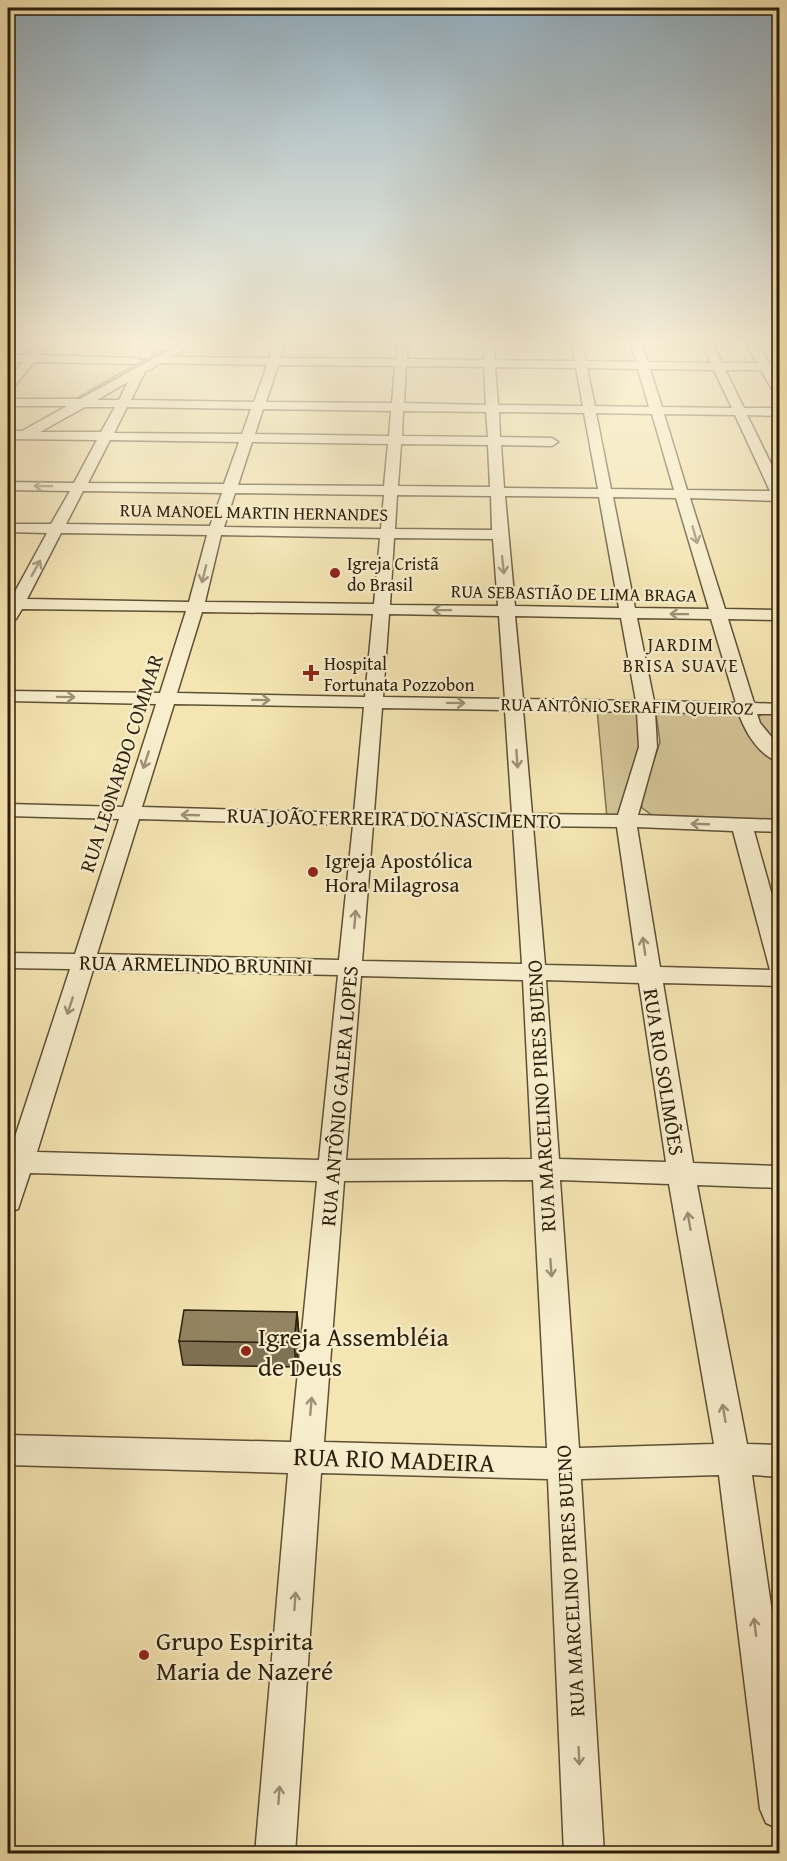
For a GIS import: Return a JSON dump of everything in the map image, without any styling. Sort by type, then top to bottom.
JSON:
[{"type":"street","points":[[8,444],[41,426]]},
{"type":"street","points":[[8,620],[12,604],[58,528],[111,426]]},
{"type":"street","name":"RUA LEONARDO COMMAR","points":[[8,1201],[13,1162],[85,962],[129,813],[196,606],[215,532],[251,426]]},
{"type":"street","name":"RUA ANTÔNIO GALERA LOPES","points":[[275,1854],[306,1456],[351,968],[397,426]]},
{"type":"street","name":"RUA MARCELINO PIRES BUENO","points":[[494,426],[500,535],[534,972],[544,1169],[564,1464],[584,1854]]},
{"type":"street","name":"RUA RIO SOLIMÕES","points":[[592,426],[630,613],[649,732],[648,747],[626,821],[648,974],[681,1174],[769,1662],[780,1809]]},
{"type":"street","points":[[661,426],[751,723],[759,737],[780,756]]},
{"type":"street","points":[[8,486],[779,496],[746,426]]},
{"type":"street","points":[[8,433],[105,437],[552,442]]},
{"type":"street","name":"RUA MANOEL MARTIN HERNANDES","points":[[8,528],[500,535]]},
{"type":"street","name":"RUA SEBASTIÃO DE LIMA BRAGA","points":[[12,604],[780,615]]},
{"type":"street","name":"RUA ANTÔNIO SERAFIM QUEIROZ","points":[[8,696],[780,709]]},
{"type":"street","name":"RUA JOÃO FERREIRA DO NASCIMENTO","points":[[8,810],[364,819],[626,821],[780,826]]},
{"type":"street","points":[[742,826],[780,967]]},
{"type":"street","name":"RUA ARMELINDO BRUNINI","points":[[8,960],[780,978]]},
{"type":"street","points":[[13,1162],[333,1171],[544,1169],[780,1177]]},
{"type":"street","name":"RUA RIO MADEIRA","points":[[8,1450],[564,1464],[733,1459],[780,1461]]},
{"type":"shaded area","points":[[597,709],[637,713],[643,741],[618,815],[607,818]]},
{"type":"shaded area","points":[[662,710],[732,712],[742,716],[779,761],[779,821],[663,818],[652,815],[642,808],[641,800],[660,742],[656,714]]},
{"type":"shaded area","points":[[779,712],[779,749],[759,724],[758,717],[764,713]]},
{"type":"building","points":[[184,1310],[297,1312],[294,1343],[179,1341]]},
{"type":"place","name":"Igreja Cristã do Brasil","points":[[335,573]]},
{"type":"place","name":"Hospital Fortunata Pozzobon","points":[[311,673]]},
{"type":"place","name":"Igreja Apostólica Hora Milagrosa","points":[[313,872]]},
{"type":"place","name":"Igreja Assembléia de Deus","points":[[246,1351]]},
{"type":"place","name":"Grupo Espirita Maria de Nazeré","points":[[144,1655]]},
{"type":"district","name":"JARDIM BRISA SUAVE","points":[[681,654]]}]
